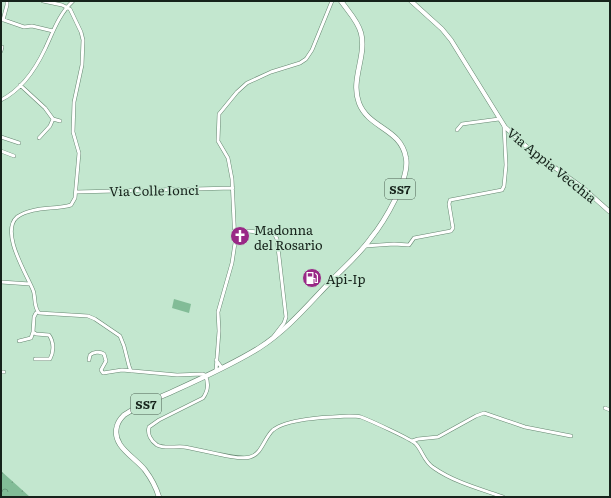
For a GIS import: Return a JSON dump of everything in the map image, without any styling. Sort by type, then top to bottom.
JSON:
[{"type":"main road","name":"SS7","points":[[159,497],[154,483],[145,470],[119,444],[116,433],[117,425],[122,417],[129,412],[222,368],[273,338],[312,301],[365,246],[377,230],[401,188],[406,173],[404,150],[398,139],[369,118],[358,103],[356,84],[362,48],[361,35],[356,22],[341,1]]},
{"type":"main road","name":"Via Appia Vecchia","points":[[411,1],[449,38],[504,126],[529,149],[583,188],[610,212]]},
{"type":"street","points":[[7,1],[2,19],[24,28],[32,26],[53,31]]},
{"type":"street","points":[[19,341],[30,339],[32,337],[34,318],[37,312],[33,291],[14,250],[9,231],[16,217],[46,208],[71,205],[74,201],[76,192],[79,154],[78,145],[73,133],[74,100],[82,67],[84,44],[82,34],[74,14],[70,9],[61,4],[42,1]]},
{"type":"street","points":[[1,100],[12,94],[20,85],[41,56],[53,31],[67,7],[73,1]]},
{"type":"street","points":[[216,371],[219,310],[233,256],[234,230],[233,188],[228,158],[218,140],[220,112],[235,93],[247,83],[305,60],[311,52],[332,1]]},
{"type":"street","points":[[20,85],[46,109],[53,119],[60,121]]},
{"type":"street","points":[[39,138],[50,126],[53,119]]},
{"type":"street","points":[[457,130],[462,124],[499,119]]},
{"type":"street","points":[[365,246],[392,244],[409,245],[414,238],[452,231],[453,228],[449,204],[450,200],[502,190],[504,186],[506,162],[504,126]]},
{"type":"street","points":[[1,137],[18,143]]},
{"type":"street","points":[[1,151],[14,156]]},
{"type":"street","name":"Via Colle Ionci","points":[[76,192],[233,188]]},
{"type":"street","points":[[234,230],[271,233],[277,238],[286,316],[284,323],[273,338]]},
{"type":"street","points":[[1,282],[30,284]]},
{"type":"street","points":[[37,312],[87,316],[95,319],[120,337],[131,371]]},
{"type":"street","points":[[33,332],[49,336],[52,340],[53,346],[50,360],[35,359]]},
{"type":"street","points":[[89,360],[91,354],[102,352],[105,355],[106,360],[101,369],[102,372],[121,370],[177,375],[203,374],[206,376],[208,385],[204,398],[149,427],[148,431],[150,436],[156,444],[162,446],[188,447],[240,458],[248,458],[257,453],[271,432],[284,424],[296,421],[352,416],[367,419],[412,441],[426,462],[434,468],[462,482],[503,497]]},
{"type":"street","points":[[216,360],[222,368]]},
{"type":"street","points":[[605,408],[610,410]]},
{"type":"street","points":[[412,441],[438,437],[474,416],[484,413],[525,427],[571,436]]},
{"type":"green space","points":[[174,299],[191,304],[189,313],[172,308]]},
{"type":"green space","points":[[1,471],[30,497],[1,497]]},
{"type":"place","name":"Madonna del Rosario","points":[[240,236]]},
{"type":"place","name":"Api-Ip","points":[[312,278]]}]
